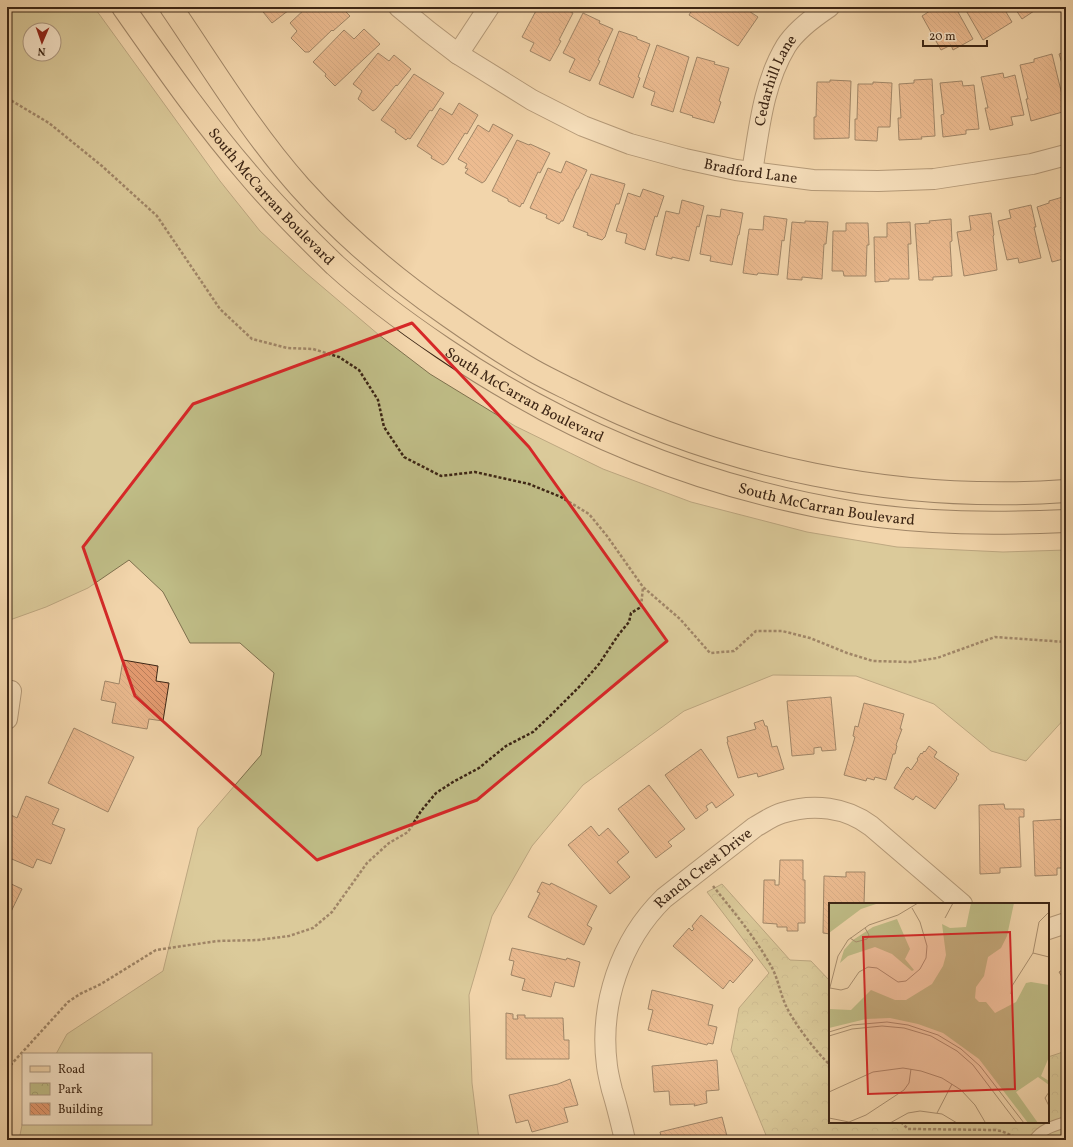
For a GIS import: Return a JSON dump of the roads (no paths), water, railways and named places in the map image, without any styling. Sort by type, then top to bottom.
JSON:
[{"type":"main road","name":"South McCarran Boulevard","points":[[123,7],[197,110],[249,176],[302,233],[337,266],[385,307],[482,375],[550,413],[633,452],[673,467],[762,494],[856,513],[918,520],[1007,524],[1066,521]]},
{"type":"main road","name":"South McCarran Boulevard","points":[[171,7],[255,130],[300,186],[349,237],[415,293],[475,335],[533,371],[602,406],[662,431],[727,453],[794,470],[871,484],[952,492],[1030,493],[1066,491]]},
{"type":"street","name":"Bradford Lane","points":[[398,7],[458,54],[532,100],[583,126],[630,144],[685,159],[736,170],[814,180],[878,181],[934,179],[1024,165],[1066,155]]},
{"type":"street","points":[[458,54],[489,7]]},
{"type":"street","name":"Cedarhill Lane","points":[[752,172],[765,96],[774,69],[786,45],[808,21],[829,7]]},
{"type":"street","points":[[7,719],[11,691]]},
{"type":"street","name":"Ranch Crest Drive","points":[[625,1140],[607,1067],[605,1034],[610,995],[626,950],[643,922],[664,898],[755,827],[769,818],[796,810],[824,808],[843,811],[860,818],[961,903]]},
{"type":"street","points":[[1049,929],[1066,924]]},
{"type":"lane","points":[[1034,1140],[1042,1131],[1066,1122]]}]
